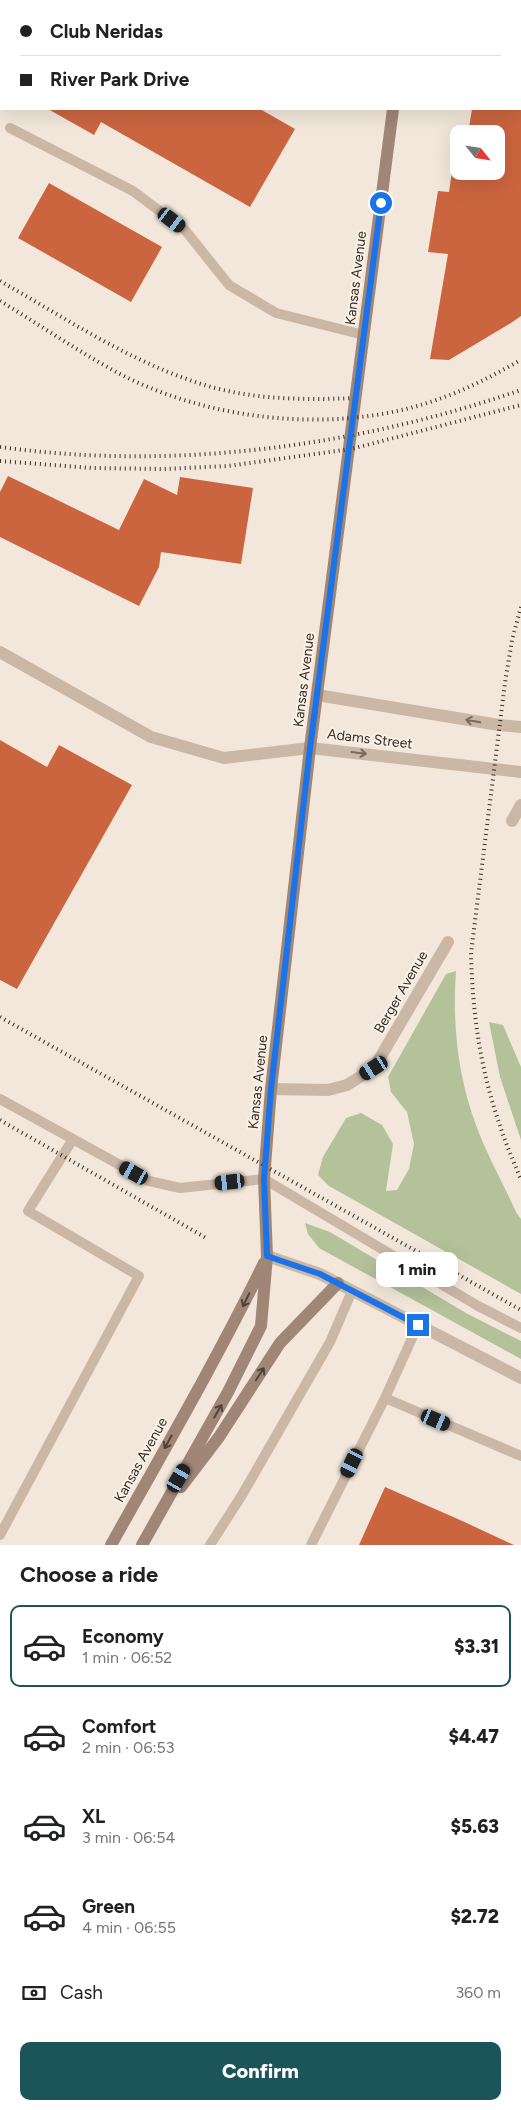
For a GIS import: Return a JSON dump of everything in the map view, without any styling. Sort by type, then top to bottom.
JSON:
[{"type":"main road","name":"Kansas Avenue","points":[[142,1545],[228,1392],[261,1326],[267,1256],[264,1179],[271,1089],[310,748],[393,110]]},
{"type":"main road","name":"Kansas Avenue","points":[[111,1545],[239,1314],[267,1256]]},
{"type":"main road","points":[[160,1512],[193,1473],[214,1444],[280,1343],[338,1283]]},
{"type":"street","name":"Adams Street","points":[[0,652],[151,737],[224,758],[310,748],[521,772]]},
{"type":"street","points":[[317,694],[499,725],[521,727]]},
{"type":"street","points":[[512,821],[521,805]]},
{"type":"street","name":"Berger Avenue","points":[[271,1089],[328,1090],[347,1085],[374,1068],[448,942]]},
{"type":"street","points":[[267,1256],[320,1274],[521,1378]]},
{"type":"lane","points":[[10,128],[133,191],[185,230],[229,285],[276,313],[364,335]]},
{"type":"lane","points":[[0,1099],[149,1181],[180,1188],[264,1179],[478,1306],[521,1328]]},
{"type":"lane","points":[[0,1535],[139,1276],[28,1211],[73,1139]]},
{"type":"lane","points":[[210,1545],[242,1495],[330,1342],[352,1291]]},
{"type":"lane","points":[[312,1545],[385,1398],[418,1325]]},
{"type":"lane","points":[[385,1398],[521,1456]]},
{"type":"green space","points":[[456,971],[456,1030],[465,1088],[485,1147],[521,1219],[521,1294],[329,1186],[318,1175],[323,1157],[346,1118],[361,1113],[382,1125],[393,1144],[386,1191],[397,1190],[409,1169],[414,1144],[407,1112],[391,1092],[388,1077],[446,974]]},
{"type":"green space","points":[[489,1022],[503,1025],[521,1067],[521,1140],[500,1077]]},
{"type":"green space","points":[[305,1223],[330,1232],[466,1313],[521,1341],[521,1359],[319,1248],[308,1234]]},
{"type":"building","points":[[50,110],[262,110],[295,129],[250,207],[101,122],[94,135]]},
{"type":"building","points":[[472,110],[521,110],[521,316],[449,360],[430,359],[448,254],[428,252],[438,191],[449,192],[451,180],[505,180],[505,125],[469,125]]},
{"type":"building","points":[[49,183],[162,247],[131,302],[18,238]]},
{"type":"building","points":[[8,476],[119,530],[144,479],[177,495],[180,477],[253,488],[241,564],[161,552],[159,567],[139,606],[0,537],[0,492]]},
{"type":"building","points":[[0,740],[47,767],[59,745],[132,785],[17,989],[0,980]]},
{"type":"building","points":[[385,1487],[460,1520],[514,1545],[359,1545]]},
{"type":"railway","points":[[0,281],[127,353],[180,377],[226,391],[244,394],[281,398],[356,398]]},
{"type":"railway","points":[[0,301],[105,366],[156,390],[195,403],[277,418],[319,420],[360,417],[401,410],[460,391],[521,360]]},
{"type":"railway","points":[[0,447],[66,454],[131,456],[198,455],[264,449],[394,426],[458,410],[521,390]]},
{"type":"railway","points":[[0,461],[92,468],[164,469],[228,466],[351,449],[521,405]]},
{"type":"railway","points":[[521,607],[512,640],[505,683],[471,953],[475,1013],[484,1069],[499,1123],[521,1179]]},
{"type":"railway","points":[[0,1017],[521,1310]]},
{"type":"railway","points":[[0,1120],[208,1239]]},
{"type":"route","points":[[381,203],[310,748],[271,1089],[264,1179],[267,1256],[320,1274],[418,1325]]}]
